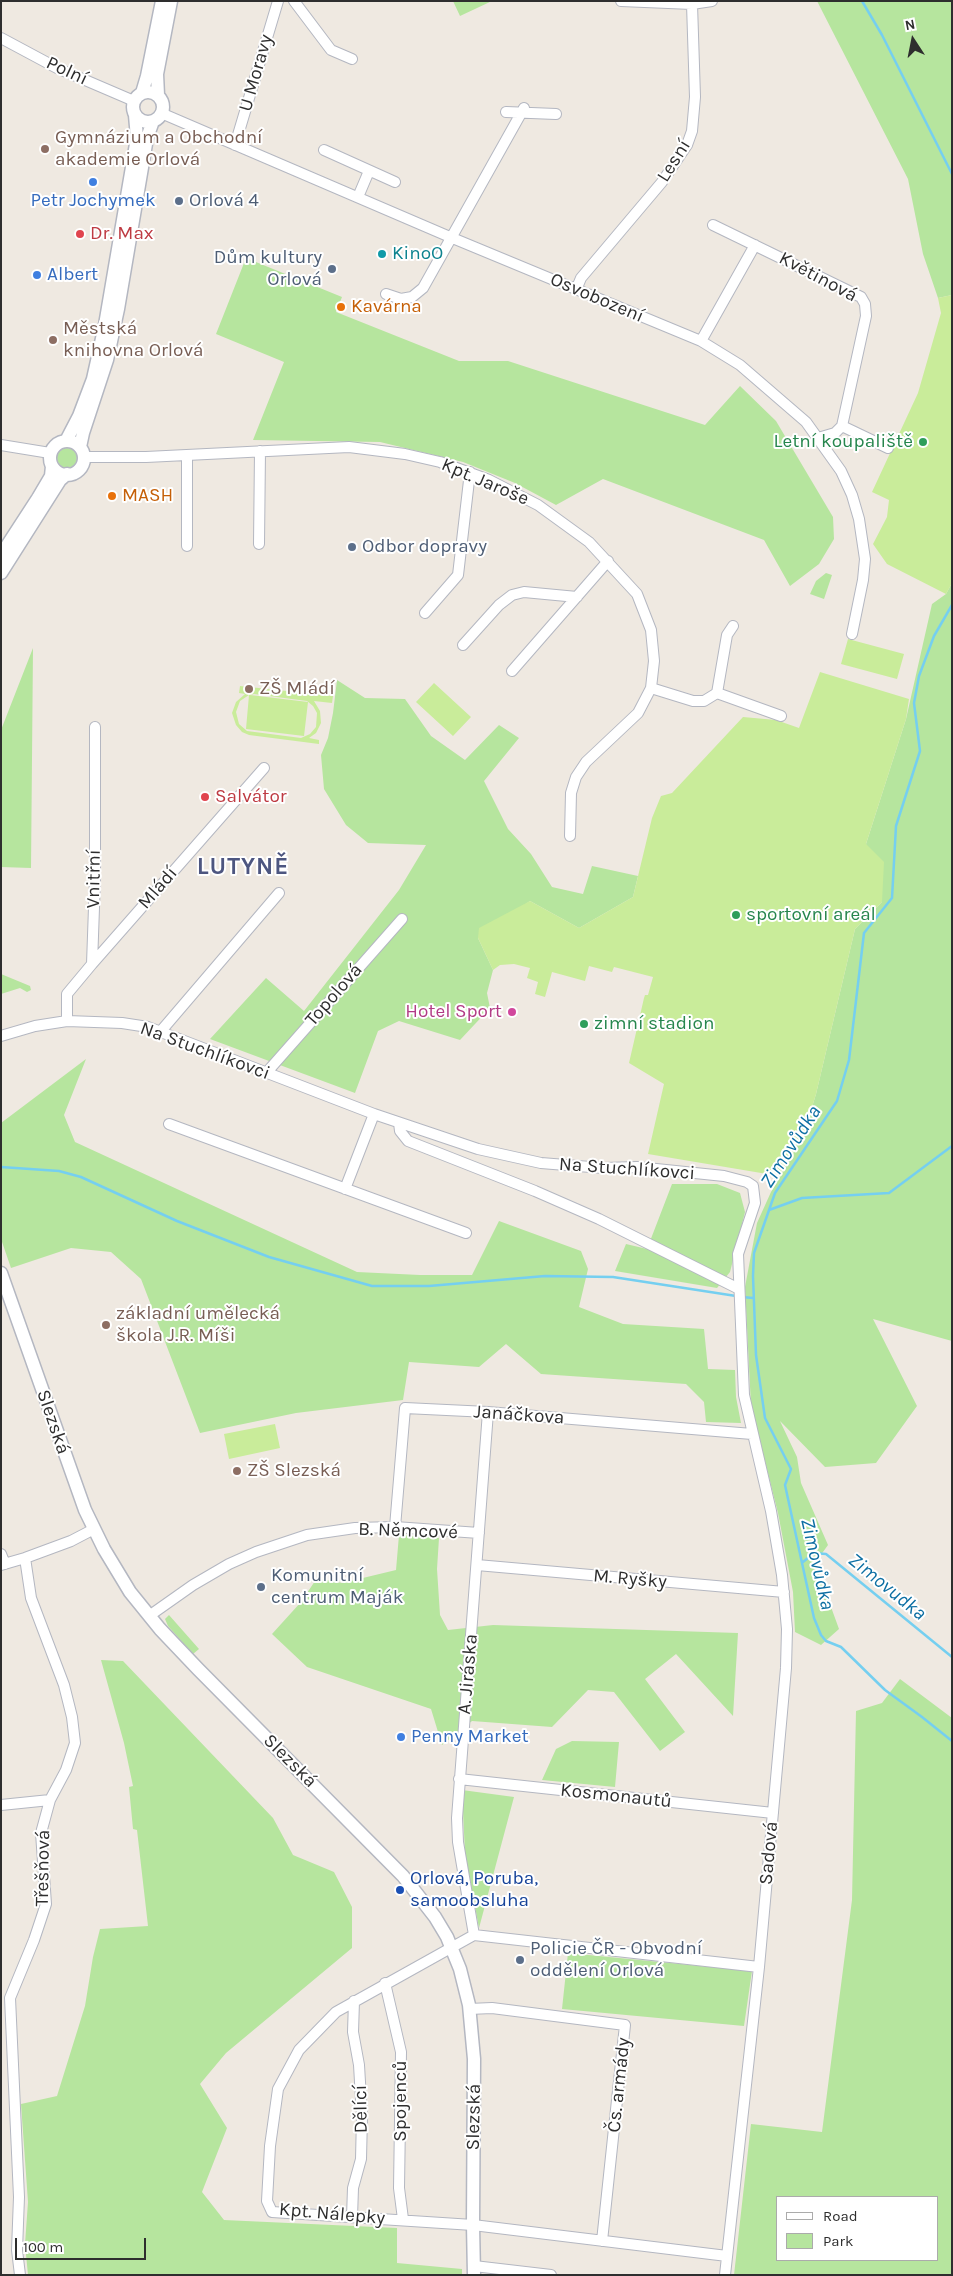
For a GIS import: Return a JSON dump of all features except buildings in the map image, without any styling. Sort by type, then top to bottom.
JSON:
[{"type":"street","points":[[66,441],[79,416],[93,379],[105,325],[137,138],[135,115],[132,108],[146,82],[162,1]]},
{"type":"street","points":[[1,573],[60,480],[67,474],[79,470],[83,464],[82,433],[107,360],[118,308],[147,138],[163,106],[158,95],[157,74],[171,1]]},
{"type":"street","name":"U Moravy","points":[[235,145],[278,1]]},
{"type":"street","points":[[294,1],[331,50],[352,59]]},
{"type":"street","points":[[621,1],[692,4],[712,1]]},
{"type":"street","name":"Lesní","points":[[576,290],[582,278],[662,182],[692,131],[695,97],[692,4]]},
{"type":"street","name":"Polní","points":[[1,38],[57,68],[138,97]]},
{"type":"street","points":[[138,97],[151,92],[158,95]]},
{"type":"street","points":[[506,112],[522,110],[556,114]]},
{"type":"street","points":[[386,294],[401,299],[412,297],[423,288],[522,110]]},
{"type":"street","points":[[135,115],[142,121],[157,117]]},
{"type":"street","name":"Osvobození","points":[[157,117],[235,145],[701,341],[740,365],[806,422],[841,471],[852,494],[864,544],[865,572],[852,634]]},
{"type":"street","points":[[324,150],[396,182]]},
{"type":"street","points":[[358,197],[369,170]]},
{"type":"street","name":"Květinová","points":[[713,225],[861,297],[865,304],[866,316],[842,426]]},
{"type":"street","points":[[701,341],[755,245]]},
{"type":"street","points":[[818,438],[835,432],[842,426],[888,448]]},
{"type":"street","points":[[1,555],[51,476],[51,460],[56,444],[66,441],[74,442],[82,452]]},
{"type":"street","points":[[1,445],[51,460],[58,472],[67,474]]},
{"type":"street","name":"Kpt. Jaroše","points":[[82,452],[112,458],[360,447],[405,454],[470,472],[489,480],[538,504],[589,542],[637,594],[648,617],[654,661],[651,688],[638,713],[586,762],[576,778],[571,793],[570,836]]},
{"type":"street","points":[[259,544],[260,451]]},
{"type":"street","points":[[187,455],[187,546]]},
{"type":"street","points":[[425,613],[458,575],[470,472]]},
{"type":"street","points":[[512,671],[608,561]]},
{"type":"street","points":[[463,645],[499,605],[512,595],[524,592],[577,597]]},
{"type":"street","points":[[651,688],[692,701],[704,701],[717,693],[727,635],[733,626]]},
{"type":"street","points":[[717,693],[781,716]]},
{"type":"street","name":"Vnitřní","points":[[92,964],[95,879],[95,727]]},
{"type":"street","name":"Mládí","points":[[92,964],[264,768]]},
{"type":"street","points":[[162,1031],[279,893]]},
{"type":"street","name":"Topolová","points":[[267,1072],[402,919]]},
{"type":"street","points":[[66,1021],[66,994],[92,964]]},
{"type":"street","name":"Na Stuchlíkovci","points":[[1,1036],[36,1026],[66,1021],[122,1023],[162,1031],[374,1114],[478,1149],[541,1163],[603,1168],[637,1167],[724,1176],[746,1182],[753,1186],[755,1203],[738,1254],[744,1395],[752,1434]]},
{"type":"street","points":[[345,1189],[374,1114]]},
{"type":"street","name":"Na Stuchlíkovci","points":[[400,1123],[400,1131],[408,1140],[600,1218],[740,1289]]},
{"type":"street","points":[[169,1124],[466,1233]]},
{"type":"street","name":"Slezská","points":[[2,1277],[69,1468],[94,1530],[122,1580],[149,1616],[198,1669],[403,1876],[435,1917],[452,1949],[460,1969],[469,2009],[474,2059],[474,2270]]},
{"type":"street","name":"Janáčkova","points":[[395,1527],[404,1408],[488,1412],[752,1434]]},
{"type":"street","name":"A. Jiráska","points":[[474,1935],[458,1842],[459,1779],[488,1412]]},
{"type":"street","name":"Sadová","points":[[725,2275],[759,1967],[786,1687],[784,1592],[771,1511],[752,1434]]},
{"type":"street","name":"B. Němcové","points":[[149,1616],[192,1585],[229,1564],[256,1552],[307,1535],[355,1528],[395,1527],[479,1533]]},
{"type":"street","points":[[2,1561],[25,1558],[72,1541],[94,1530]]},
{"type":"street","name":"Třešňová","points":[[20,2275],[17,2250],[19,2193],[10,1998],[34,1940],[46,1904],[41,1833],[50,1800],[66,1770],[74,1742],[72,1717],[64,1684],[31,1598],[25,1558]]},
{"type":"street","name":"M. Ryšky","points":[[477,1565],[784,1592]]},
{"type":"street","name":"Kosmonautů","points":[[459,1779],[773,1813]]},
{"type":"street","points":[[1,1805],[50,1800]]},
{"type":"street","points":[[474,1935],[759,1967]]},
{"type":"street","name":"Kpt. Nálepky","points":[[473,2225],[272,2212],[268,2201],[270,2146],[278,2089],[299,2050],[336,2012],[385,1983],[452,1949],[474,1935]]},
{"type":"street","name":"Spojenců","points":[[385,1983],[401,2052],[399,2188],[403,2220]]},
{"type":"street","name":"Dělící","points":[[352,2217],[353,2188],[361,2159],[362,2116],[359,2066],[353,2032],[354,2001]]},
{"type":"street","name":"Čs. armády","points":[[469,2009],[492,2008],[625,2025],[602,2241]]},
{"type":"street","points":[[473,2225],[727,2256]]},
{"type":"street","points":[[474,2270],[551,2275]]},
{"type":"green space","points":[[453,1],[492,1],[460,16]]},
{"type":"green space","points":[[817,1],[952,1],[952,295],[938,298],[923,254],[908,179]]},
{"type":"green space","points":[[246,258],[342,297],[336,312],[459,361],[508,361],[705,425],[740,386],[776,421],[833,517],[834,539],[819,564],[790,586],[764,540],[603,479],[556,505],[515,483],[463,462],[380,442],[253,440],[284,362],[216,334]]},
{"type":"green space","name":"Letní koupaliště","points":[[952,295],[952,583],[946,594],[887,564],[873,544],[887,517],[889,500],[872,492],[918,393],[941,313],[938,298]]},
{"type":"green space","points":[[63,448],[71,448],[77,454],[77,462],[71,468],[63,468],[57,462],[57,454]]},
{"type":"green space","points":[[826,573],[832,575],[824,599],[810,594],[816,581]]},
{"type":"green space","points":[[952,583],[952,1341],[873,1319],[917,1406],[876,1463],[825,1467],[780,1421],[797,1457],[801,1483],[828,1545],[815,1563],[839,1629],[821,1645],[795,1632],[793,1592],[778,1513],[751,1406],[745,1287],[757,1223],[771,1192],[803,1136],[816,1094],[855,929],[882,902],[866,844],[906,719],[932,604],[946,594]]},
{"type":"green space","points":[[848,639],[904,654],[897,679],[841,664]]},
{"type":"green space","points":[[33,648],[31,868],[1,867],[1,730]]},
{"type":"green space","name":"sportovní areál","points":[[820,672],[909,699],[906,719],[866,844],[884,862],[882,902],[855,929],[816,1094],[803,1136],[779,1176],[648,1154],[664,1084],[629,1063],[644,998],[645,995],[648,995],[653,977],[614,967],[612,972],[589,966],[585,981],[552,972],[545,997],[535,994],[538,982],[527,978],[530,968],[514,964],[500,965],[493,970],[478,938],[479,928],[530,901],[579,928],[633,897],[652,818],[661,796],[672,793],[743,717],[776,720],[799,728]]},
{"type":"green space","points":[[337,680],[365,698],[405,699],[431,736],[465,760],[499,725],[519,738],[484,781],[508,829],[531,854],[552,887],[583,894],[592,866],[638,876],[633,897],[579,928],[530,901],[478,938],[493,970],[487,993],[490,1008],[460,1040],[399,1021],[378,1031],[355,1093],[210,1039],[266,978],[304,1011],[399,890],[426,845],[368,843],[346,825],[324,789],[321,755],[328,738]]},
{"type":"green space","points":[[434,683],[471,717],[453,736],[416,702]]},
{"type":"green space","points":[[240,686],[333,696],[332,703],[314,701],[320,711],[321,723],[316,733],[309,738],[319,740],[319,744],[249,735],[242,732],[236,725],[232,713],[236,702],[245,694],[239,693]],"holes":[[[249,695],[246,729],[304,736],[308,702],[250,695],[307,701],[313,706],[317,713],[316,727],[310,734],[301,738],[247,731],[239,724],[236,712],[240,701]]]},
{"type":"green space","points":[[1,974],[30,986],[31,990],[27,992],[20,988],[1,994]]},
{"type":"green space","points":[[86,1059],[64,1115],[75,1142],[357,1272],[472,1275],[499,1221],[581,1251],[588,1269],[579,1307],[623,1324],[704,1329],[708,1369],[735,1370],[736,1397],[741,1423],[706,1422],[704,1402],[686,1384],[541,1374],[506,1344],[479,1367],[409,1362],[403,1400],[296,1413],[200,1433],[141,1279],[111,1252],[71,1248],[11,1268],[1,1239],[1,1123]]},
{"type":"green space","points":[[672,1184],[717,1184],[740,1193],[745,1212],[730,1272],[717,1288],[615,1271],[626,1244],[647,1249]]},
{"type":"green space","points":[[275,1424],[280,1448],[229,1459],[224,1434]]},
{"type":"green space","points":[[399,1535],[439,1538],[437,1569],[440,1615],[448,1630],[493,1625],[738,1633],[733,1716],[676,1654],[645,1679],[685,1732],[660,1751],[614,1692],[588,1690],[552,1727],[472,1721],[442,1745],[431,1709],[307,1667],[272,1634],[301,1602],[317,1578],[342,1583],[396,1570]]},
{"type":"green space","points":[[169,1615],[199,1649],[193,1654],[168,1626],[165,1619]]},
{"type":"green space","points":[[101,1660],[123,1661],[273,1818],[293,1855],[334,1872],[352,1907],[352,1948],[226,2053],[200,2084],[227,2128],[202,2192],[224,2220],[397,2228],[397,2263],[462,2269],[462,2275],[28,2275],[25,2244],[28,2202],[21,2104],[57,2096],[85,2006],[93,1957],[100,1929],[148,1926],[137,1830],[133,1829],[129,1787],[133,1786],[124,1743]]},
{"type":"green space","points":[[900,1679],[952,1718],[952,2275],[734,2275],[751,2124],[822,2132],[852,1900],[856,1711],[882,1703]]},
{"type":"green space","points":[[572,1741],[619,1742],[615,1787],[542,1780],[556,1749]]},
{"type":"green space","points":[[462,1790],[514,1797],[479,1928],[465,1853]]},
{"type":"green space","points":[[568,1953],[752,1971],[744,2026],[562,2009]]},
{"type":"waterway","name":"Zimovůdka","points":[[862,1],[882,35],[952,174]]},
{"type":"waterway","name":"Zimovůdka","points":[[952,605],[934,636],[919,676],[914,703],[920,751],[896,826],[892,898],[864,933],[849,1060],[837,1101],[775,1193],[754,1253],[753,1276],[756,1355],[765,1418],[791,1469],[785,1485],[814,1618],[821,1635],[826,1641],[841,1647],[885,1690],[952,1741]]},
{"type":"waterway","points":[[769,1210],[802,1198],[889,1193],[952,1146]]},
{"type":"waterway","points":[[1,1167],[59,1171],[81,1177],[177,1221],[269,1257],[372,1286],[429,1286],[545,1276],[613,1277],[736,1296]]},
{"type":"waterway","points":[[742,1297],[753,1298]]},
{"type":"waterway","name":"Zimovudka","points":[[803,1562],[814,1553],[826,1554],[952,1657]]},
{"type":"place","name":"Gymnázium a Obchodní akademie Orlová","points":[[45,149]]},
{"type":"place","name":"Petr Jochymek","points":[[93,182]]},
{"type":"place","name":"Orlová 4","points":[[179,201]]},
{"type":"place","name":"Dr. Max","points":[[80,234]]},
{"type":"place","name":"KinoO","points":[[382,254]]},
{"type":"place","name":"Dům kultury Orlová","points":[[332,269]]},
{"type":"place","name":"Albert","points":[[37,275]]},
{"type":"place","name":"Kavárna","points":[[341,307]]},
{"type":"place","name":"Městská knihovna Orlová","points":[[53,340]]},
{"type":"place","name":"Letní koupaliště","points":[[923,442]]},
{"type":"place","name":"MASH","points":[[112,496]]},
{"type":"place","name":"Odbor dopravy","points":[[352,547]]},
{"type":"place","name":"ZŠ Mládí","points":[[249,689]]},
{"type":"place","name":"Salvátor","points":[[205,797]]},
{"type":"place","name":"sportovní areál","points":[[736,915]]},
{"type":"place","name":"Hotel Sport","points":[[512,1012]]},
{"type":"place","name":"zimní stadion","points":[[584,1024]]},
{"type":"place","name":"základní umělecká škola J.R. Míši","points":[[106,1325]]},
{"type":"place","name":"ZŠ Slezská","points":[[237,1471]]},
{"type":"place","name":"Komunitní centrum Maják","points":[[261,1587]]},
{"type":"place","name":"Penny Market","points":[[401,1737]]},
{"type":"place","name":"Orlová, Poruba, samoobsluha","points":[[400,1890]]},
{"type":"place","name":"Policie ČR - Obvodní oddělení Orlová","points":[[520,1960]]},
{"type":"district","name":"LUTYNĚ","points":[[243,867]]}]
